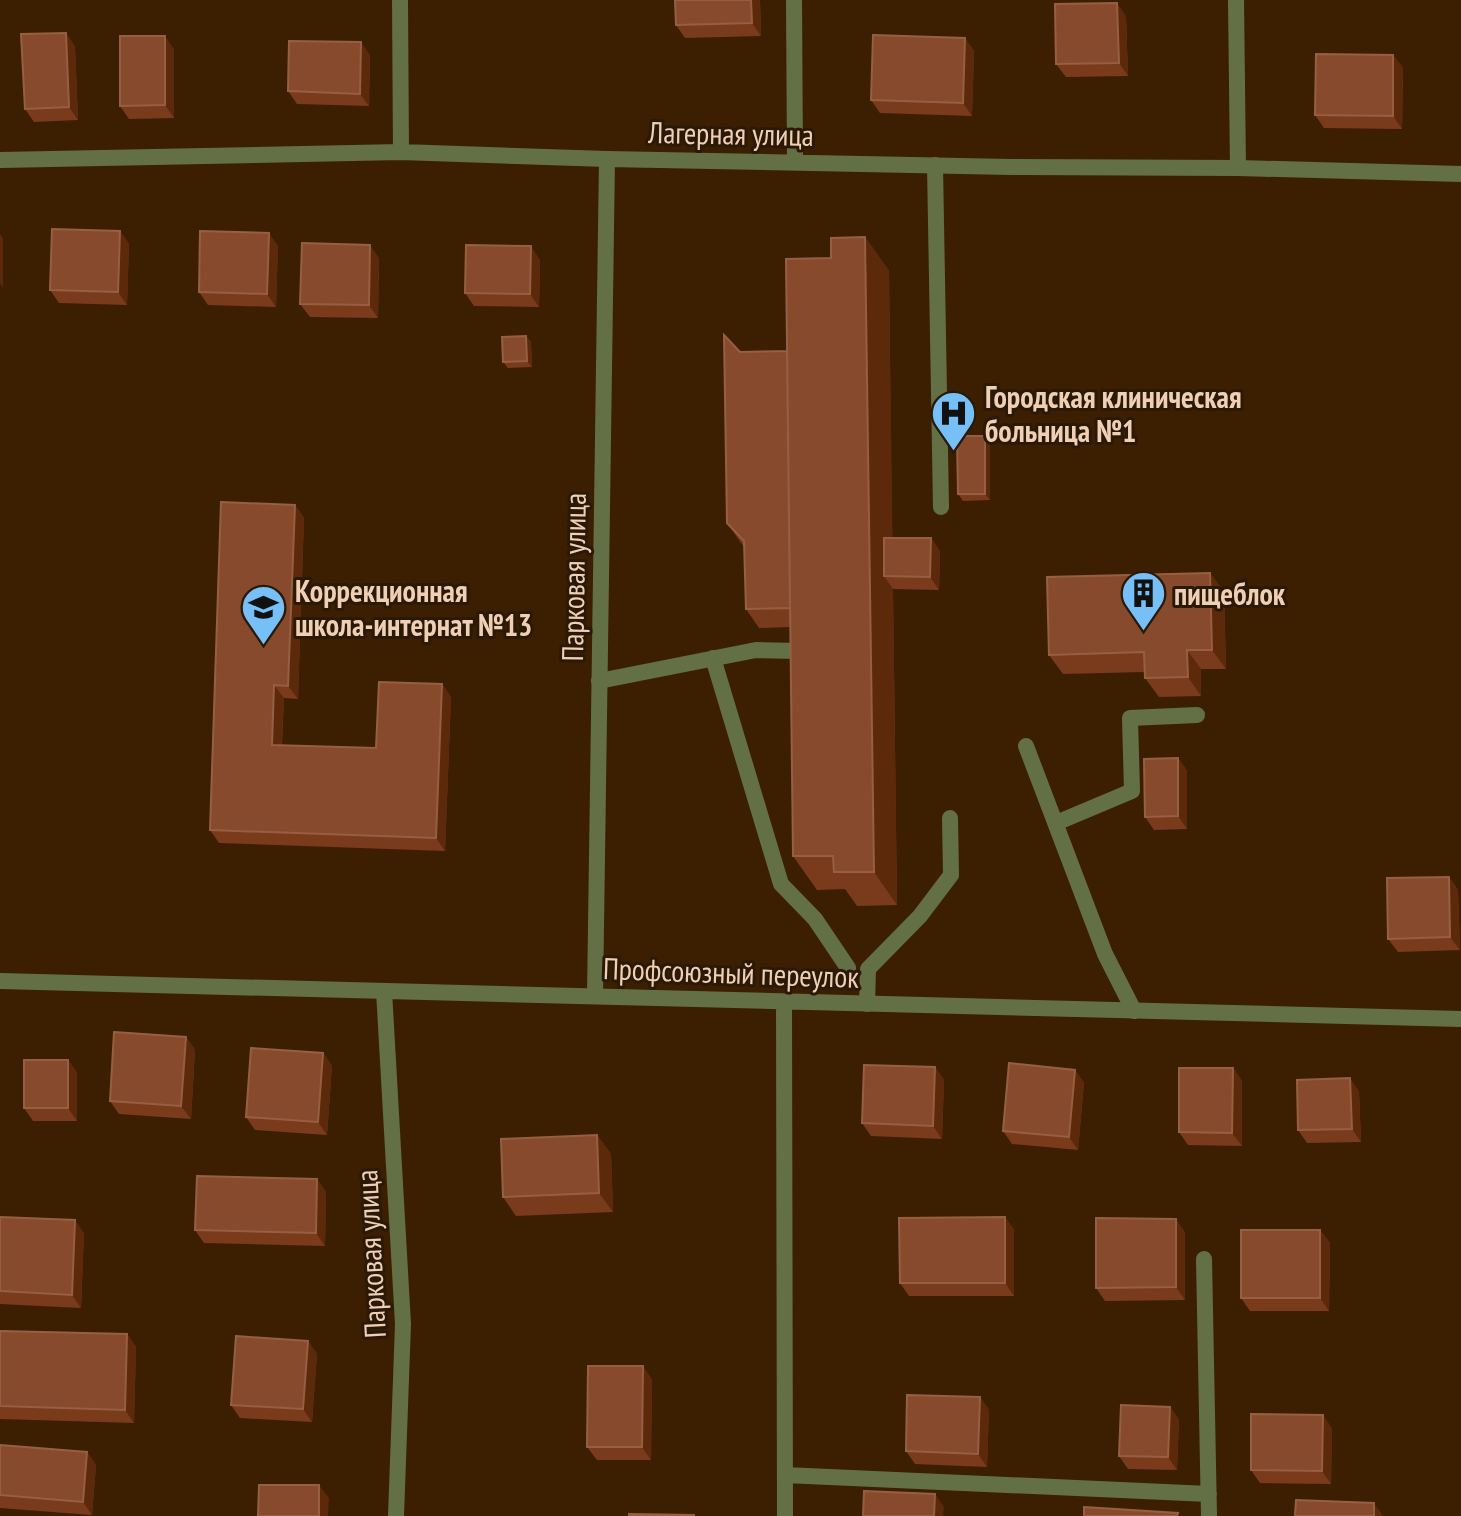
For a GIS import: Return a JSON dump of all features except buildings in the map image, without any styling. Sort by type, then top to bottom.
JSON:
[{"type":"street","points":[[400,0],[401,152]]},
{"type":"street","points":[[794,0],[795,161]]},
{"type":"street","points":[[1236,0],[1238,168]]},
{"type":"street","name":"Лагерная улица","points":[[0,160],[401,152],[607,159],[1461,174]]},
{"type":"street","name":"Парковая улица","points":[[595,996],[607,159]]},
{"type":"street","points":[[935,165],[941,507]]},
{"type":"street","points":[[599,681],[756,650],[799,651]]},
{"type":"street","points":[[713,658],[781,884],[815,919],[848,968]]},
{"type":"street","points":[[1056,823],[1132,791],[1130,718],[1197,715]]},
{"type":"street","points":[[1026,746],[1105,954],[1134,1011]]},
{"type":"street","points":[[867,1004],[868,969],[920,916],[951,875],[950,818]]},
{"type":"street","name":"Профсоюзный переулок","points":[[0,981],[1461,1019]]},
{"type":"street","name":"Парковая улица","points":[[384,991],[403,1324],[396,1516]]},
{"type":"street","points":[[784,1002],[785,1516]]},
{"type":"street","points":[[1204,1259],[1209,1516]]},
{"type":"street","points":[[785,1475],[1209,1494]]},
{"type":"place","name":"Городская клиническая больница №1","points":[[954,452]]},
{"type":"place","name":"пищеблок","points":[[1143,632]]},
{"type":"place","name":"Коррекционная школа-интернат №13","points":[[264,646]]}]
